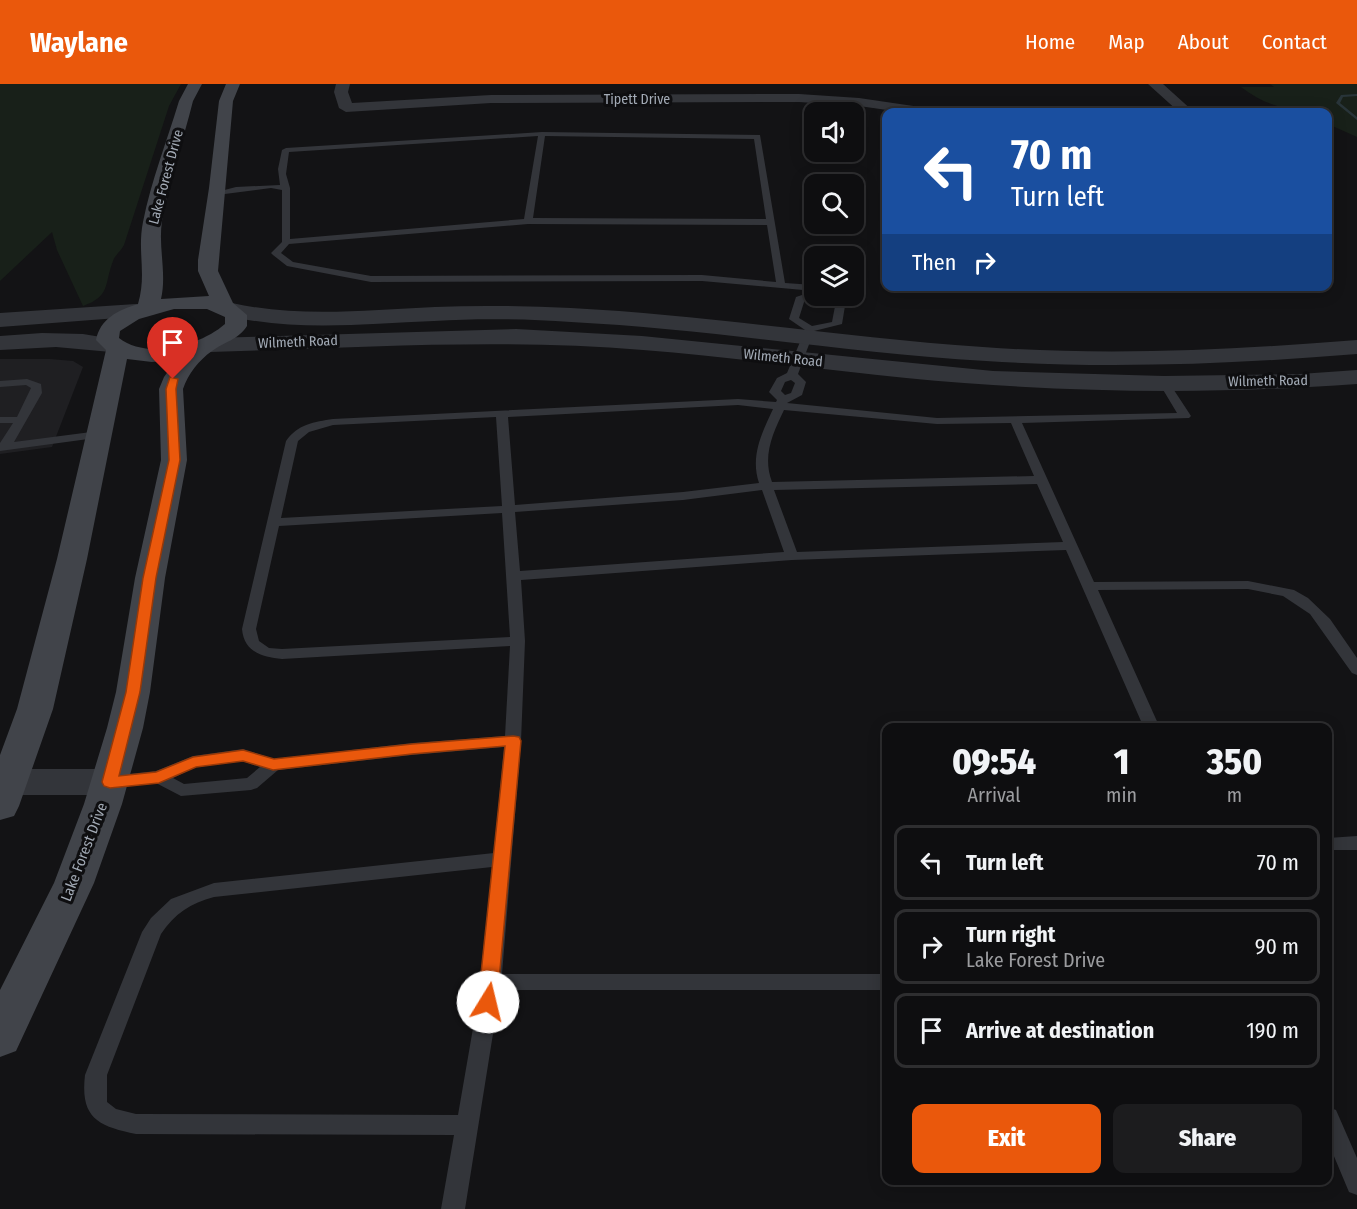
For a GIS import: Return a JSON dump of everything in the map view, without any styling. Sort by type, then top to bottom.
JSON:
[{"type":"main road","name":"Lake Forest Drive","points":[[142,309],[154,285],[150,243],[153,220],[183,112],[195,84]]},
{"type":"main road","points":[[228,308],[208,271],[207,260],[221,193],[226,101],[233,84]]},
{"type":"main road","points":[[206,346],[156,355],[115,347],[106,335],[109,329],[142,309],[188,302],[228,308]]},
{"type":"main road","name":"Lake Forest Drive","points":[[0,1037],[74,883],[110,782],[133,692],[150,578],[174,460],[171,389],[173,379],[189,359],[206,346],[224,338],[236,326],[238,320],[228,308]]},
{"type":"main road","points":[[3,790],[35,709],[99,435],[115,347]]},
{"type":"street","name":"Tipett Drive","points":[[343,84],[342,92],[346,108],[491,99],[766,91],[894,108]]},
{"type":"street","points":[[1155,84],[1182,108]]},
{"type":"street","name":"Wilmeth Road","points":[[228,308],[254,316],[299,321],[436,314],[539,313],[621,317],[808,333],[933,350],[1061,356],[1264,355],[1357,347]]},
{"type":"street","points":[[0,320],[142,309]]},
{"type":"street","name":"Wilmeth Road","points":[[206,346],[528,336],[642,343],[794,368],[993,378],[1164,382],[1300,381],[1357,377]]},
{"type":"street","points":[[0,343],[55,338],[84,340],[115,347]]},
{"type":"street","points":[[3,790],[110,782]]},
{"type":"lane","points":[[528,221],[542,134]]},
{"type":"lane","points":[[286,242],[281,171],[286,150],[542,134],[757,137],[781,286]]},
{"type":"lane","points":[[221,193],[234,195],[282,188]]},
{"type":"lane","points":[[771,222],[528,221],[286,242],[276,253],[290,264],[371,279],[702,278],[804,287]]},
{"type":"lane","points":[[804,296],[801,297],[794,319],[808,333]]},
{"type":"lane","points":[[808,333],[837,324],[840,306]]},
{"type":"lane","points":[[792,556],[766,486],[761,470],[761,458],[765,441],[782,402],[796,395],[801,382],[794,368],[808,333]]},
{"type":"lane","points":[[0,384],[27,382],[37,386],[27,409],[3,447]]},
{"type":"lane","points":[[518,641],[282,654],[267,653],[254,648],[249,639],[249,629],[295,435],[304,429],[333,422],[738,402],[782,402],[937,421],[1185,416],[1164,382]]},
{"type":"lane","points":[[18,398],[27,409]]},
{"type":"lane","points":[[10,409],[27,409]]},
{"type":"lane","points":[[1,420],[27,409]]},
{"type":"lane","points":[[453,1209],[491,982],[513,741],[518,641],[502,415]]},
{"type":"lane","points":[[1016,420],[1150,723]]},
{"type":"lane","points":[[3,447],[99,435]]},
{"type":"lane","points":[[273,522],[509,509],[683,496],[766,486],[1042,480]]},
{"type":"lane","points":[[513,576],[792,556],[1071,546]]},
{"type":"lane","points":[[1089,586],[1248,585],[1269,586],[1290,592],[1320,615],[1357,670]]},
{"type":"lane","points":[[110,782],[159,777],[193,762],[243,755],[273,765],[412,749],[513,741]]},
{"type":"lane","points":[[159,777],[181,790],[251,784],[273,765]]},
{"type":"lane","points":[[1332,844],[1357,843]]},
{"type":"lane","points":[[466,1125],[136,1124],[114,1120],[99,1110],[93,1095],[96,1075],[152,932],[161,916],[190,896],[214,890],[503,859]]},
{"type":"lane","points":[[491,982],[882,982]]},
{"type":"lane","points":[[1332,1126],[1357,1184]]},
{"type":"shaded area","points":[[0,84],[181,84],[169,106],[124,245],[114,259],[102,293],[98,298],[83,306],[57,250],[52,232],[0,281]]},
{"type":"shaded area","points":[[1270,84],[1357,84],[1357,137],[1332,126],[1332,108],[1282,107],[1261,100],[1241,87],[1274,87]]},
{"type":"shaded area","points":[[0,359],[73,361],[83,367],[52,447],[0,454]]},
{"type":"waterway","points":[[1357,95],[1342,96],[1338,103],[1357,119]]},
{"type":"route","points":[[173,379],[171,389],[174,460],[150,578],[133,692],[110,782],[159,777],[193,762],[243,755],[273,765],[412,749],[513,741],[488,1002]]}]
